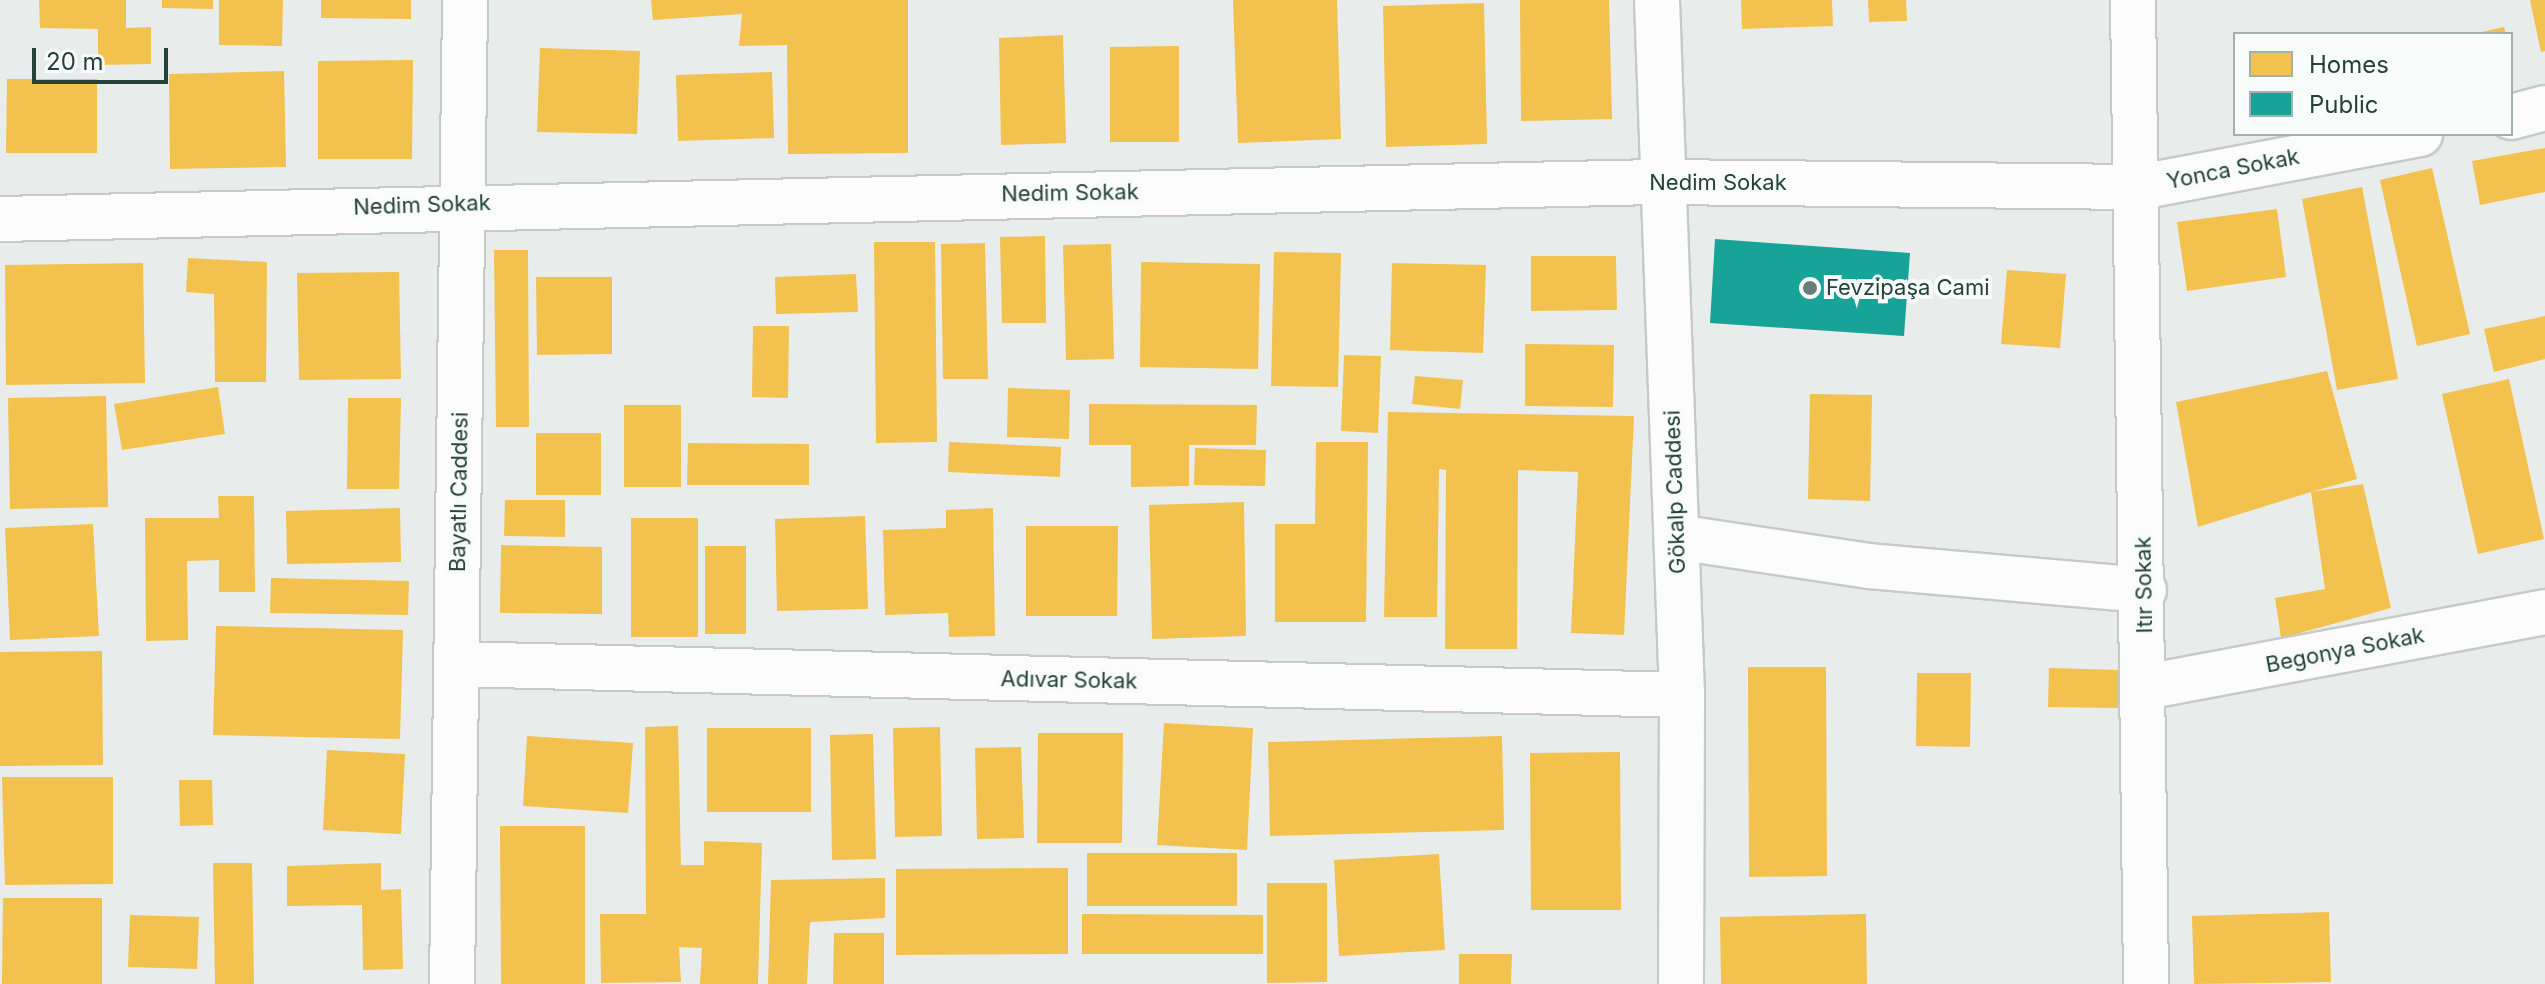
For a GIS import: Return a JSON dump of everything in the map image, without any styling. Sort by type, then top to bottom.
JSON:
[{"type":"street","name":"Bayatlı Caddesi","points":[[452,984],[465,0]]},
{"type":"street","name":"Gökalp Caddesi","points":[[1657,0],[1661,182],[1682,695],[1681,984]]},
{"type":"street","name":"Itır Sokak","points":[[2133,0],[2140,187],[2146,984]]},
{"type":"street","points":[[2513,116],[2545,108]]},
{"type":"street","name":"Yonca Sokak","points":[[2140,187],[2409,136]]},
{"type":"street","name":"Nedim Sokak","points":[[0,219],[464,204],[1661,182],[2140,187]]},
{"type":"street","points":[[1677,537],[1869,566],[2144,590]]},
{"type":"street","name":"Begonya Sokak","points":[[2145,687],[2545,612]]},
{"type":"street","name":"Adıvar Sokak","points":[[456,664],[1682,695]]},
{"type":"building: Homes","points":[[39,0],[126,0],[126,28],[151,27],[151,64],[98,65],[98,29],[40,28]]},
{"type":"building: Homes","points":[[162,0],[213,0],[213,9],[162,8]]},
{"type":"building: Homes","points":[[219,0],[283,0],[282,46],[219,45]]},
{"type":"building: Homes","points":[[321,0],[411,0],[411,19],[321,18]]},
{"type":"building: Homes","points":[[651,0],[908,0],[908,153],[788,154],[787,45],[739,46],[742,14],[653,20]]},
{"type":"building: Homes","points":[[1233,0],[1337,0],[1341,139],[1238,143]]},
{"type":"building: Homes","points":[[1520,0],[1609,0],[1612,119],[1521,121]]},
{"type":"building: Homes","points":[[1741,0],[1832,0],[1833,26],[1742,29]]},
{"type":"building: Homes","points":[[1868,0],[1906,0],[1907,21],[1869,22]]},
{"type":"building: Homes","points":[[2530,0],[2545,0],[2545,51],[2541,52]]},
{"type":"building: Homes","points":[[1484,3],[1487,144],[1386,147],[1383,6]]},
{"type":"building: Homes","points":[[2504,27],[2505,32],[2482,32]]},
{"type":"building: Homes","points":[[1063,35],[1066,143],[1001,145],[999,38]]},
{"type":"building: Homes","points":[[1179,46],[1179,142],[1110,142],[1110,47]]},
{"type":"building: Homes","points":[[540,48],[640,51],[637,134],[537,132]]},
{"type":"building: Homes","points":[[413,60],[412,159],[318,159],[318,61]]},
{"type":"building: Homes","points":[[284,71],[286,167],[170,169],[169,74]]},
{"type":"building: Homes","points":[[772,72],[774,138],[678,141],[676,75]]},
{"type":"building: Homes","points":[[7,79],[97,79],[97,153],[6,153]]},
{"type":"building: Homes","points":[[2545,148],[2545,192],[2480,205],[2472,161]]},
{"type":"building: Homes","points":[[2432,168],[2470,334],[2417,346],[2380,180]]},
{"type":"building: Homes","points":[[2362,187],[2398,379],[2337,390],[2302,199]]},
{"type":"building: Homes","points":[[2277,209],[2286,277],[2187,291],[2177,222]]},
{"type":"building: Homes","points":[[1045,236],[1046,323],[1002,323],[1000,237]]},
{"type":"building: Homes","points":[[874,242],[935,242],[937,442],[876,443]]},
{"type":"building: Homes","points":[[985,243],[988,379],[943,379],[941,244]]},
{"type":"building: Homes","points":[[1111,244],[1114,359],[1066,360],[1063,245]]},
{"type":"building: Homes","points":[[494,250],[528,250],[529,427],[496,427]]},
{"type":"building: Homes","points":[[1274,252],[1341,253],[1338,387],[1271,386]]},
{"type":"building: Homes","points":[[1531,256],[1616,256],[1617,310],[1531,311]]},
{"type":"building: Homes","points":[[188,258],[267,262],[266,382],[215,382],[214,294],[186,292]]},
{"type":"building: Homes","points":[[1141,262],[1260,264],[1258,369],[1140,367]]},
{"type":"building: Homes","points":[[143,263],[145,383],[6,385],[5,265]]},
{"type":"building: Homes","points":[[1392,263],[1486,265],[1483,353],[1390,350]]},
{"type":"building: Homes","points":[[2007,270],[2066,274],[2060,348],[2001,344]]},
{"type":"building: Homes","points":[[399,272],[401,379],[299,380],[297,273]]},
{"type":"building: Homes","points":[[856,274],[858,312],[776,314],[775,277]]},
{"type":"building: Homes","points":[[536,277],[612,277],[612,354],[537,355]]},
{"type":"building: Homes","points":[[2545,316],[2545,359],[2494,372],[2484,329]]},
{"type":"building: Homes","points":[[753,326],[789,326],[788,398],[752,397]]},
{"type":"building: Homes","points":[[1525,344],[1614,345],[1613,407],[1525,406]]},
{"type":"building: Homes","points":[[1344,355],[1381,356],[1378,433],[1341,431]]},
{"type":"building: Homes","points":[[2327,371],[2357,479],[2198,527],[2176,402]]},
{"type":"building: Homes","points":[[1415,376],[1463,380],[1460,409],[1412,404]]},
{"type":"building: Homes","points":[[2509,379],[2544,539],[2478,554],[2442,394]]},
{"type":"building: Homes","points":[[218,387],[225,434],[122,450],[114,404]]},
{"type":"building: Homes","points":[[1008,388],[1070,390],[1069,439],[1007,437]]},
{"type":"building: Homes","points":[[1810,394],[1872,395],[1870,501],[1808,499]]},
{"type":"building: Homes","points":[[106,396],[108,507],[10,509],[8,398]]},
{"type":"building: Homes","points":[[348,398],[401,398],[399,489],[347,489]]},
{"type":"building: Homes","points":[[1089,404],[1257,405],[1256,445],[1189,445],[1189,486],[1131,487],[1131,445],[1089,445]]},
{"type":"building: Homes","points":[[624,405],[681,405],[681,487],[624,487]]},
{"type":"building: Homes","points":[[1388,412],[1634,416],[1624,635],[1571,633],[1578,472],[1518,470],[1517,649],[1445,649],[1446,470],[1439,469],[1437,617],[1384,617]]},
{"type":"building: Homes","points":[[536,433],[601,433],[601,495],[536,495]]},
{"type":"building: Homes","points":[[949,442],[1061,447],[1060,477],[948,472]]},
{"type":"building: Homes","points":[[1316,442],[1368,442],[1366,622],[1275,622],[1275,524],[1315,524]]},
{"type":"building: Homes","points":[[688,443],[809,444],[809,485],[687,485]]},
{"type":"building: Homes","points":[[1195,448],[1266,450],[1265,486],[1194,485]]},
{"type":"building: Homes","points":[[2363,484],[2391,608],[2281,638],[2275,598],[2325,589],[2311,492]]},
{"type":"building: Homes","points":[[218,496],[254,496],[255,592],[219,592],[219,560],[187,561],[188,640],[146,641],[145,518],[219,518]]},
{"type":"building: Homes","points":[[505,500],[565,500],[565,537],[504,536]]},
{"type":"building: Homes","points":[[1244,502],[1246,636],[1152,639],[1149,505]]},
{"type":"building: Homes","points":[[400,508],[401,562],[287,564],[286,511]]},
{"type":"building: Homes","points":[[993,508],[995,636],[949,637],[948,613],[885,615],[883,530],[946,528],[946,510]]},
{"type":"building: Homes","points":[[865,516],[868,609],[777,611],[775,519]]},
{"type":"building: Homes","points":[[631,518],[698,518],[698,637],[631,637]]},
{"type":"building: Homes","points":[[93,524],[99,636],[10,640],[5,528]]},
{"type":"building: Homes","points":[[1026,526],[1118,526],[1117,616],[1026,616]]},
{"type":"building: Homes","points":[[501,545],[602,547],[602,614],[500,613]]},
{"type":"building: Homes","points":[[705,546],[746,546],[746,634],[705,634]]},
{"type":"building: Homes","points":[[271,578],[409,581],[408,615],[270,613]]},
{"type":"building: Homes","points":[[216,626],[403,630],[400,739],[213,735]]},
{"type":"building: Homes","points":[[102,651],[103,765],[0,766],[0,652]]},
{"type":"building: Homes","points":[[1748,667],[1826,667],[1827,876],[1749,877]]},
{"type":"building: Homes","points":[[2049,668],[2121,670],[2119,708],[2048,707]]},
{"type":"building: Homes","points":[[1917,673],[1971,673],[1970,747],[1916,746]]},
{"type":"building: Homes","points":[[1164,723],[1253,728],[1247,850],[1157,845]]},
{"type":"building: Homes","points":[[678,726],[681,865],[704,865],[704,841],[762,843],[758,984],[700,984],[702,948],[679,947],[681,982],[601,983],[600,914],[646,914],[645,727]]},
{"type":"building: Homes","points":[[940,727],[942,836],[895,837],[893,728]]},
{"type":"building: Homes","points":[[707,728],[811,728],[811,812],[707,812]]},
{"type":"building: Homes","points":[[1038,733],[1123,733],[1122,843],[1037,843]]},
{"type":"building: Homes","points":[[873,734],[876,859],[832,860],[830,735]]},
{"type":"building: Homes","points":[[527,736],[633,743],[628,813],[523,806]]},
{"type":"building: Homes","points":[[1502,736],[1504,830],[1270,836],[1268,742]]},
{"type":"building: Homes","points":[[1021,747],[1024,838],[977,839],[975,748]]},
{"type":"building: Homes","points":[[327,750],[405,754],[401,834],[323,830]]},
{"type":"building: Homes","points":[[1620,752],[1621,910],[1531,910],[1530,753]]},
{"type":"building: Homes","points":[[2,777],[113,777],[113,884],[5,885]]},
{"type":"building: Homes","points":[[179,780],[212,780],[213,825],[180,826]]},
{"type":"building: Homes","points":[[500,826],[585,826],[585,984],[501,984]]},
{"type":"building: Homes","points":[[1087,853],[1237,853],[1237,906],[1087,906]]},
{"type":"building: Homes","points":[[1439,854],[1445,950],[1339,956],[1334,860]]},
{"type":"building: Homes","points":[[213,863],[252,863],[254,984],[215,984]]},
{"type":"building: Homes","points":[[381,863],[381,890],[401,889],[403,969],[363,970],[362,905],[287,906],[287,866]]},
{"type":"building: Homes","points":[[1068,868],[1068,954],[896,955],[896,869]]},
{"type":"building: Homes","points":[[885,878],[885,918],[810,922],[807,984],[768,984],[771,880]]},
{"type":"building: Homes","points":[[1267,883],[1327,883],[1327,982],[1267,983]]},
{"type":"building: Homes","points":[[3,898],[102,898],[102,984],[2,984]]},
{"type":"building: Homes","points":[[2329,912],[2331,982],[2194,984],[2192,916]]},
{"type":"building: Homes","points":[[1082,914],[1263,915],[1263,954],[1082,954]]},
{"type":"building: Homes","points":[[1866,914],[1867,984],[1721,984],[1720,917]]},
{"type":"building: Homes","points":[[130,915],[199,917],[197,969],[128,967]]},
{"type":"building: Homes","points":[[834,933],[884,933],[884,984],[833,984]]},
{"type":"building: Homes","points":[[1459,954],[1512,954],[1511,984],[1459,984]]},
{"type":"building: Public","name":"Fevzipaşa Cami","points":[[1715,239],[1910,253],[1904,336],[1710,323]]},
{"type":"place","name":"Fevzipaşa Cami","points":[[1810,288]]}]
